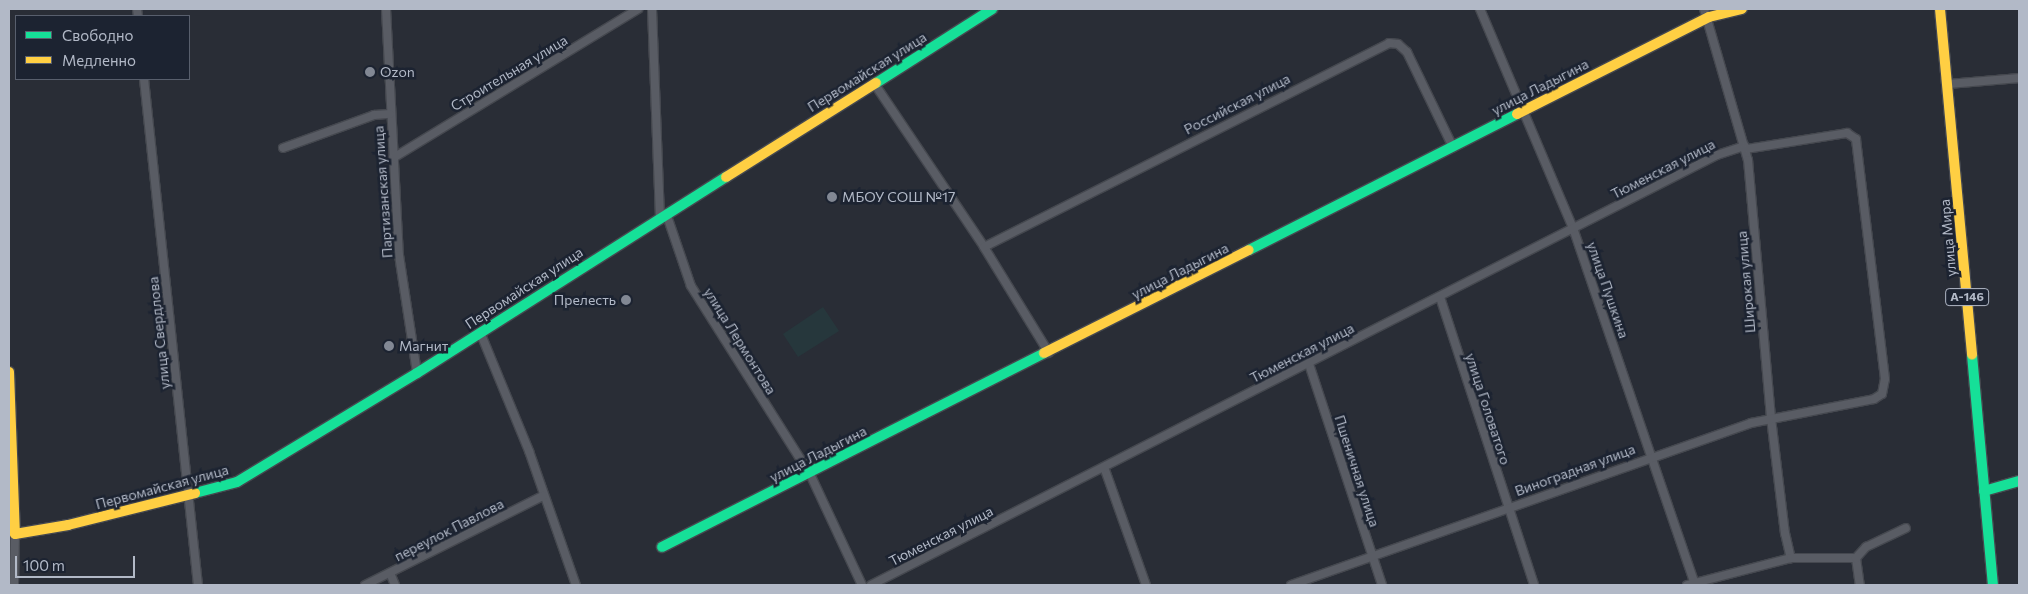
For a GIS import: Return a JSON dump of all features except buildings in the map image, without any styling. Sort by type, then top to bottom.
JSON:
[{"type":"main road","name":"Первомайская улица","points":[[15,534],[68,526],[189,496],[237,482],[265,468],[992,9]]},
{"type":"main road","name":"улица Ладыгина","points":[[662,547],[1453,148],[1706,13],[1742,9]]},
{"type":"main road","name":"улица Мира","points":[[1940,9],[1949,84],[1992,585]]},
{"type":"main road","points":[[9,372],[15,534]]},
{"type":"main road","points":[[1984,491],[2019,482]]},
{"type":"street","name":"Партизанская улица","points":[[386,9],[390,114],[399,255],[417,373]]},
{"type":"street","name":"Строительная улица","points":[[393,158],[638,9]]},
{"type":"street","name":"улица Лермонтова","points":[[652,9],[663,215],[692,286],[810,474],[862,585]]},
{"type":"street","name":"улица Пушкина","points":[[1480,9],[1573,228],[1652,456],[1692,584]]},
{"type":"street","name":"Широкая улица","points":[[1706,13],[1745,147],[1771,418],[1785,533],[1791,558]]},
{"type":"street","name":"Российская улица","points":[[984,247],[1389,43],[1398,44],[1407,52],[1453,148]]},
{"type":"street","points":[[1949,84],[2019,78]]},
{"type":"street","name":"улица Свердлова","points":[[144,80],[198,585]]},
{"type":"street","points":[[874,83],[984,247],[1049,353]]},
{"type":"street","points":[[283,148],[374,115],[390,114]]},
{"type":"street","name":"Тюменская улица","points":[[871,585],[1309,364],[1573,228],[1717,156],[1745,147],[1844,133],[1852,135],[1857,143],[1885,379],[1885,390],[1874,399]]},
{"type":"street","name":"улица Головатого","points":[[1440,297],[1506,508],[1534,585]]},
{"type":"street","points":[[480,332],[529,451],[576,585]]},
{"type":"street","name":"Пшеничная улица","points":[[1309,364],[1382,585]]},
{"type":"street","name":"Виноградная улица","points":[[1290,585],[1652,456],[1771,418],[1874,399]]},
{"type":"street","points":[[1104,467],[1146,585]]},
{"type":"street","name":"переулок Павлова","points":[[365,585],[544,496]]},
{"type":"street","points":[[1860,585],[1856,558],[1866,546],[1906,528]]},
{"type":"street","points":[[14,585],[15,534]]},
{"type":"street","points":[[1692,584],[1791,558],[1856,558]]},
{"type":"street","points":[[390,573],[394,585]]},
{"type":"shaded area","points":[[823,307],[839,331],[798,357],[783,334]]},
{"type":"traffic: fast","points":[[876,83],[992,9]]},
{"type":"traffic: fast","points":[[1249,250],[1517,114]]},
{"type":"traffic: fast","points":[[195,493],[237,482],[417,373],[726,177]]},
{"type":"traffic: fast","points":[[662,547],[1044,353]]},
{"type":"traffic: fast","points":[[1972,355],[1993,585]]},
{"type":"traffic: fast","points":[[1984,491],[2019,481]]},
{"type":"traffic: slow","points":[[1517,114],[1709,17],[1742,9]]},
{"type":"traffic: slow","points":[[1940,9],[1972,355]]},
{"type":"traffic: slow","points":[[726,177],[876,83]]},
{"type":"traffic: slow","points":[[1044,353],[1249,250]]},
{"type":"traffic: slow","points":[[9,372],[15,534],[68,525],[195,493]]},
{"type":"place","name":"Ozon","points":[[370,72]]},
{"type":"place","name":"МБОУ СОШ №17","points":[[832,197]]},
{"type":"place","name":"Прелесть","points":[[626,300]]},
{"type":"place","name":"Магнит","points":[[389,346]]}]
